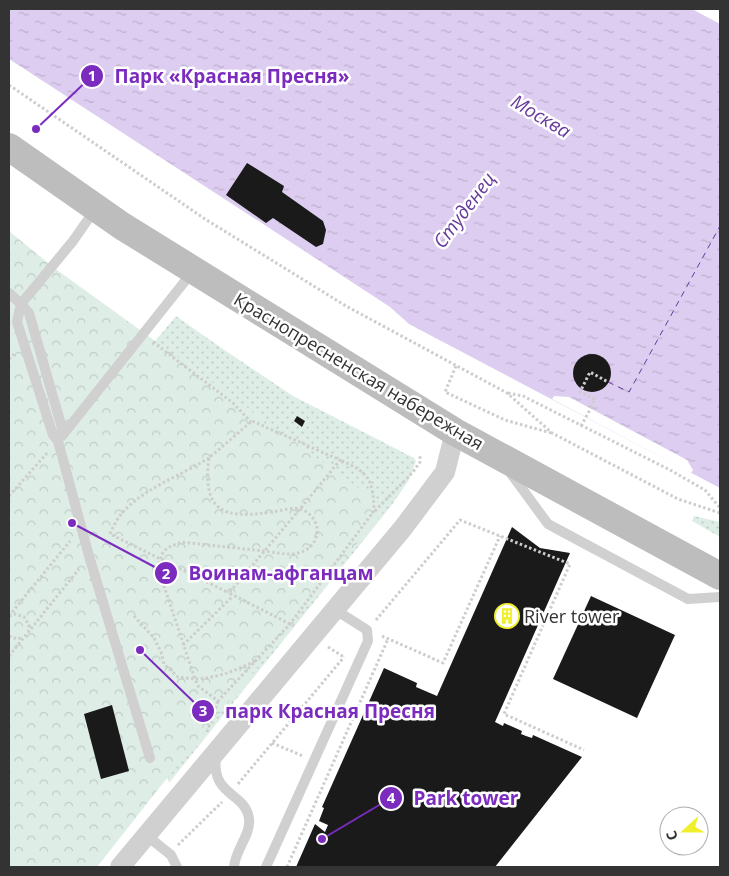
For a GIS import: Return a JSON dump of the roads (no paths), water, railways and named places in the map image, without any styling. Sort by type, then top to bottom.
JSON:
[{"type":"main road","name":"Краснопресненская набережная","points":[[9,147],[122,226],[455,432],[720,576]]},
{"type":"street","points":[[120,867],[403,528],[445,472],[455,432]]},
{"type":"lane","points":[[21,304],[73,241],[96,208]]},
{"type":"lane","points":[[58,440],[194,270]]},
{"type":"lane","points":[[9,293],[29,313],[62,428],[58,440],[89,556],[150,758]]},
{"type":"lane","points":[[497,455],[548,524],[688,598],[720,597]]},
{"type":"lane","points":[[266,867],[368,641],[367,630],[334,609]]},
{"type":"lane","points":[[220,745],[215,769],[220,784],[244,806],[250,822],[235,858],[234,867]]},
{"type":"lane","points":[[146,835],[169,854],[177,867]]},
{"type":"water","points":[[9,9],[692,9],[720,24],[720,488],[409,324],[390,307],[9,59]]},
{"type":"place","name":"Парк «Красная Пресня»","points":[[36,129]]},
{"type":"place","name":"Воинам-афганцам","points":[[72,523]]},
{"type":"place","name":"River tower","points":[[507,616]]},
{"type":"place","name":"парк Красная Пресня","points":[[140,650]]},
{"type":"place","name":"Park tower","points":[[322,839]]},
{"type":"water label","name":"Москва","points":[[541,116]]},
{"type":"water label","name":"Студенец","points":[[464,210]]}]
